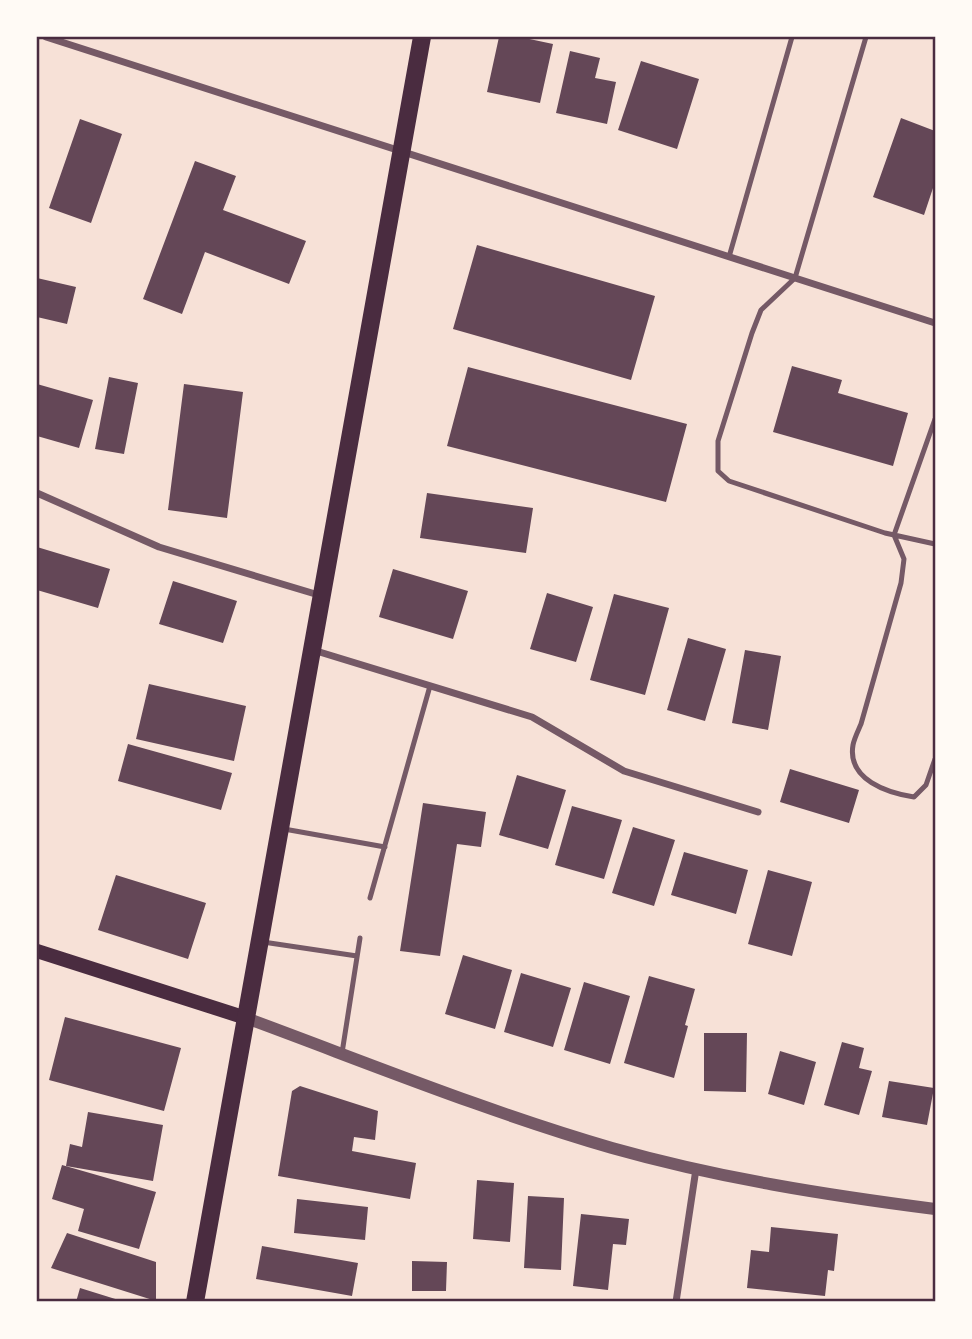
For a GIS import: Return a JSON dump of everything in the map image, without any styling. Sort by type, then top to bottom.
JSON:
[{"type":"main road","points":[[195,1302],[422,37]]},
{"type":"main road","points":[[37,951],[246,1018]]},
{"type":"street","points":[[46,37],[935,323]]},
{"type":"street","points":[[37,493],[159,547],[322,596]]},
{"type":"street","points":[[313,650],[532,717],[624,771],[758,812]]},
{"type":"street","points":[[246,1018],[522,1120],[613,1148],[696,1169],[843,1197],[935,1209]]},
{"type":"street","points":[[676,1302],[696,1169]]},
{"type":"lane","points":[[729,257],[792,37]]},
{"type":"lane","points":[[866,37],[794,278],[761,310],[752,333],[718,441],[718,471],[729,481],[894,535],[935,544]]},
{"type":"lane","points":[[935,419],[894,535],[904,559],[901,583],[853,747],[855,766],[870,783],[895,794],[914,797],[926,785],[935,759]]},
{"type":"lane","points":[[370,898],[430,686]]},
{"type":"lane","points":[[281,828],[384,847]]},
{"type":"lane","points":[[342,1053],[360,939]]},
{"type":"lane","points":[[260,941],[357,956]]},
{"type":"building","points":[[499,37],[520,37],[553,44],[540,103],[487,92]]},
{"type":"building","points":[[570,51],[600,58],[595,78],[616,82],[607,124],[556,113]]},
{"type":"building","points":[[641,61],[699,79],[677,149],[618,130]]},
{"type":"building","points":[[901,118],[935,131],[935,182],[924,215],[873,197]]},
{"type":"building","points":[[80,119],[122,134],[91,223],[49,208]]},
{"type":"building","points":[[195,161],[236,176],[223,210],[306,241],[289,284],[205,252],[182,314],[143,299]]},
{"type":"building","points":[[477,245],[655,296],[631,380],[453,329]]},
{"type":"building","points":[[37,278],[76,287],[67,324],[37,317]]},
{"type":"building","points":[[792,366],[842,380],[838,393],[908,413],[893,466],[773,432]]},
{"type":"building","points":[[468,367],[687,424],[666,502],[447,446]]},
{"type":"building","points":[[109,377],[138,383],[124,454],[95,449]]},
{"type":"building","points":[[37,384],[93,400],[79,448],[37,436]]},
{"type":"building","points":[[184,384],[243,392],[227,518],[168,510]]},
{"type":"building","points":[[427,493],[533,508],[526,553],[420,538]]},
{"type":"building","points":[[37,547],[110,569],[98,608],[37,590]]},
{"type":"building","points":[[393,569],[468,591],[453,639],[379,617]]},
{"type":"building","points":[[173,581],[237,601],[223,643],[159,624]]},
{"type":"building","points":[[547,593],[593,607],[576,662],[530,649]]},
{"type":"building","points":[[614,594],[669,608],[645,695],[590,680]]},
{"type":"building","points":[[688,638],[726,649],[705,721],[667,710]]},
{"type":"building","points":[[745,650],[781,656],[768,730],[732,723]]},
{"type":"building","points":[[149,684],[246,706],[234,761],[136,739]]},
{"type":"building","points":[[128,744],[232,773],[221,810],[118,781]]},
{"type":"building","points":[[790,769],[859,790],[849,823],[780,802]]},
{"type":"building","points":[[517,775],[566,790],[548,849],[499,835]]},
{"type":"building","points":[[423,803],[486,812],[481,847],[457,844],[440,956],[400,951]]},
{"type":"building","points":[[572,806],[622,820],[604,879],[555,865]]},
{"type":"building","points":[[633,827],[675,840],[654,906],[612,893]]},
{"type":"building","points":[[684,852],[748,870],[736,914],[671,895]]},
{"type":"building","points":[[768,870],[812,882],[792,956],[748,944]]},
{"type":"building","points":[[116,875],[206,903],[188,959],[98,930]]},
{"type":"building","points":[[463,955],[512,970],[495,1029],[445,1014]]},
{"type":"building","points":[[521,973],[571,988],[553,1047],[504,1032]]},
{"type":"building","points":[[649,976],[695,989],[674,1078],[624,1063]]},
{"type":"building","points":[[584,982],[630,996],[610,1064],[564,1050]]},
{"type":"building","points":[[65,1017],[181,1048],[164,1111],[49,1080]]},
{"type":"building","points":[[704,1033],[747,1033],[746,1092],[704,1091]]},
{"type":"building","points":[[842,1042],[864,1048],[859,1068],[872,1071],[859,1115],[824,1105]]},
{"type":"building","points":[[780,1051],[816,1062],[804,1105],[768,1094]]},
{"type":"building","points":[[889,1081],[934,1088],[927,1125],[882,1117]]},
{"type":"building","points":[[300,1086],[378,1111],[375,1140],[354,1137],[352,1151],[416,1163],[410,1199],[278,1176],[292,1091]]},
{"type":"building","points":[[88,1112],[163,1125],[153,1181],[66,1166],[70,1144],[82,1147]]},
{"type":"building","points":[[62,1165],[156,1192],[139,1249],[78,1231],[84,1209],[52,1199]]},
{"type":"building","points":[[477,1180],[514,1183],[510,1242],[473,1239]]},
{"type":"building","points":[[528,1196],[564,1198],[561,1270],[524,1268]]},
{"type":"building","points":[[297,1199],[368,1207],[365,1240],[294,1233]]},
{"type":"building","points":[[581,1214],[629,1219],[626,1245],[613,1244],[608,1290],[573,1286]]},
{"type":"building","points":[[771,1227],[838,1234],[834,1271],[828,1270],[825,1296],[747,1288],[751,1250],[769,1252]]},
{"type":"building","points":[[67,1233],[156,1262],[156,1301],[51,1268]]},
{"type":"building","points":[[262,1246],[358,1263],[352,1296],[256,1279]]},
{"type":"building","points":[[412,1261],[447,1262],[446,1291],[412,1291]]},
{"type":"building","points":[[80,1288],[125,1302],[76,1302]]}]
